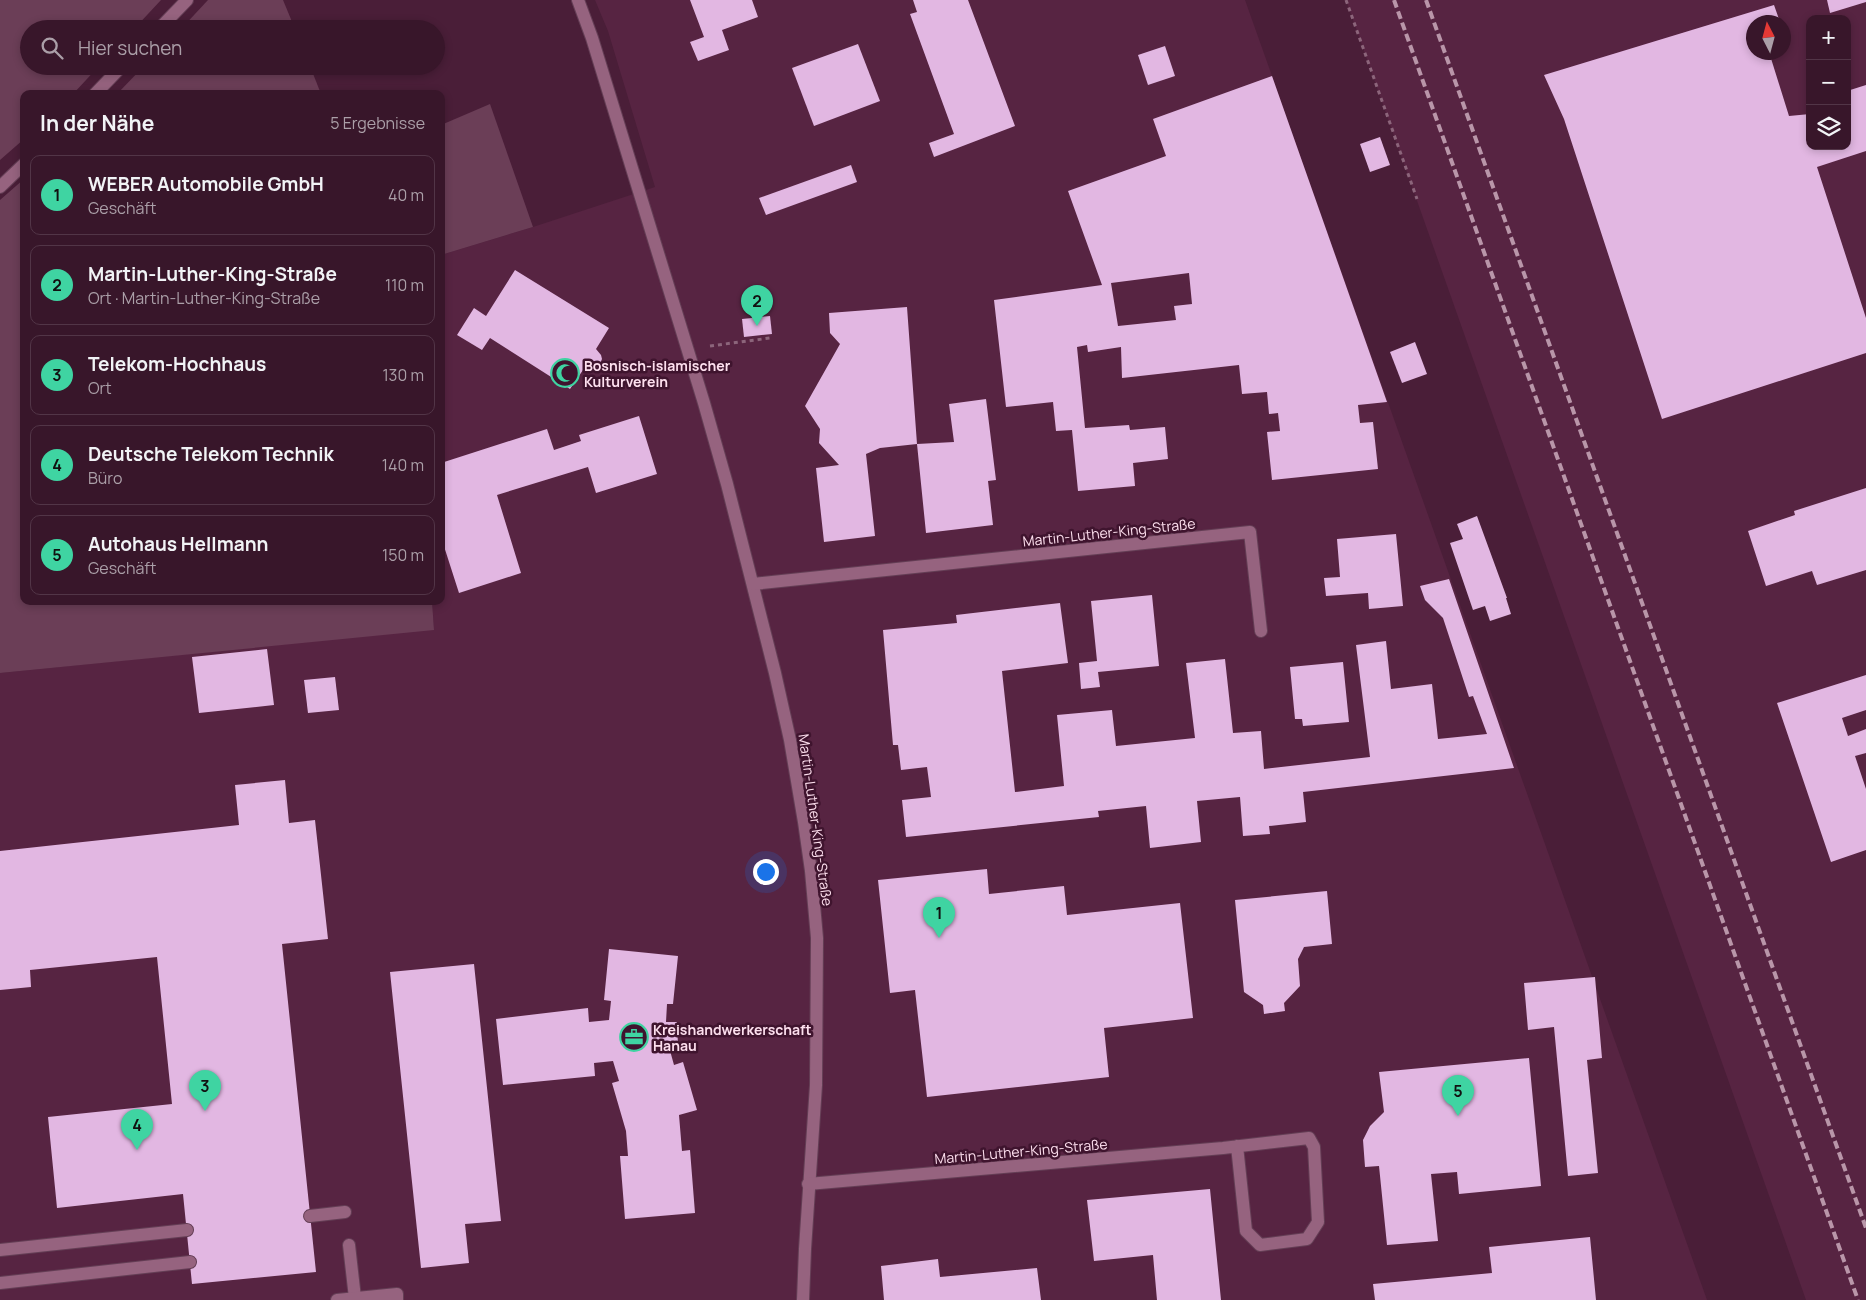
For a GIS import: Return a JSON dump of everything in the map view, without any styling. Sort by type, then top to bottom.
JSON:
[{"type":"street","points":[[168,20],[187,0]]},
{"type":"street","name":"Martin-Luther-King-Straße","points":[[578,0],[592,38],[727,484],[790,740],[804,822],[817,938],[816,1085],[808,1184],[804,1300]]},
{"type":"street","points":[[99,90],[113,75]]},
{"type":"street","points":[[0,187],[20,168]]},
{"type":"street","name":"Martin-Luther-King-Straße","points":[[753,584],[1250,532],[1261,631]]},
{"type":"street","name":"Martin-Luther-King-Straße","points":[[808,1184],[1309,1138],[1314,1147],[1318,1222],[1307,1240],[1260,1245],[1246,1231],[1236,1146]]},
{"type":"street","points":[[310,1216],[346,1212]]},
{"type":"street","points":[[0,1250],[187,1230]]},
{"type":"street","points":[[349,1245],[355,1298]]},
{"type":"street","points":[[0,1283],[190,1262]]},
{"type":"street","points":[[337,1300],[397,1294],[397,1300]]},
{"type":"path","points":[[1346,0],[1417,199]]},
{"type":"path","points":[[687,349],[770,338]]},
{"type":"shaded area","points":[[0,0],[161,0],[142,20],[20,20],[20,75],[91,75],[77,90],[20,90],[20,142],[0,160]]},
{"type":"shaded area","points":[[208,0],[283,0],[291,20],[189,20]]},
{"type":"shaded area","points":[[595,0],[1245,0],[1707,1300],[0,1300],[0,673],[434,629],[432,605],[445,605],[445,254],[655,187],[608,31]]},
{"type":"shaded area","points":[[1346,0],[1866,0],[1866,1300],[1806,1300]]},
{"type":"shaded area","points":[[135,75],[314,75],[319,90],[121,90]]},
{"type":"shaded area","points":[[490,104],[533,227],[445,254],[445,123]]},
{"type":"shaded area","points":[[20,182],[20,605],[432,605],[434,630],[0,673],[0,200]]},
{"type":"building","points":[[690,0],[752,0],[758,17],[722,30],[729,50],[698,61],[690,42],[704,37]]},
{"type":"building","points":[[913,0],[968,0],[1015,126],[934,157],[929,143],[954,134],[910,14],[917,12]]},
{"type":"building","points":[[1827,0],[1866,0],[1866,2],[1830,13]]},
{"type":"building","points":[[1774,5],[1778,15],[1746,15],[1746,60],[1772,60],[1789,116],[1806,114],[1806,150],[1851,150],[1851,90],[1866,85],[1866,151],[1817,167],[1866,318],[1866,353],[1662,419],[1564,119],[1544,75]]},
{"type":"building","points":[[858,44],[880,101],[814,126],[792,68]]},
{"type":"building","points":[[1165,46],[1175,76],[1148,85],[1138,55]]},
{"type":"building","points":[[1272,76],[1387,402],[1358,405],[1360,423],[1373,422],[1378,469],[1272,480],[1267,432],[1280,431],[1278,413],[1269,414],[1267,392],[1242,394],[1239,365],[1122,378],[1121,347],[1088,352],[1087,345],[1077,347],[1085,428],[1129,425],[1130,430],[1165,427],[1168,459],[1133,463],[1135,486],[1078,491],[1072,430],[1056,431],[1053,402],[1006,407],[994,300],[1102,285],[1068,191],[1166,156],[1153,119]],"holes":[[[1189,273],[1192,304],[1174,306],[1176,320],[1118,326],[1111,283]]]},
{"type":"building","points":[[1380,137],[1390,165],[1370,172],[1360,144]]},
{"type":"building","points":[[851,165],[857,182],[766,215],[759,198]]},
{"type":"building","points":[[515,270],[609,328],[596,349],[602,359],[599,366],[594,370],[583,370],[570,389],[490,338],[482,350],[457,335],[474,308],[486,316]]},
{"type":"building","points":[[907,307],[917,444],[880,448],[866,454],[875,536],[824,542],[816,468],[839,465],[819,443],[820,429],[805,406],[840,344],[830,333],[829,313]]},
{"type":"building","points":[[770,316],[772,334],[744,337],[742,319]]},
{"type":"building","points":[[1415,342],[1427,374],[1402,383],[1390,352]]},
{"type":"building","points":[[986,399],[996,480],[988,481],[993,525],[926,533],[917,444],[954,442],[949,404]]},
{"type":"building","points":[[639,416],[657,474],[596,493],[588,467],[497,495],[521,573],[459,593],[445,549],[445,462],[547,429],[554,450],[581,441],[579,435]]},
{"type":"building","points":[[1866,488],[1866,570],[1817,585],[1812,571],[1766,586],[1748,531],[1795,515],[1794,511]]},
{"type":"building","points":[[1477,516],[1511,614],[1490,621],[1485,606],[1473,610],[1450,543],[1463,539],[1457,524]]},
{"type":"building","points":[[1396,534],[1403,606],[1369,609],[1368,593],[1326,596],[1324,578],[1340,577],[1337,539]]},
{"type":"building","points":[[1449,579],[1514,768],[1303,792],[1306,822],[1269,826],[1270,834],[1243,836],[1240,797],[1197,801],[1201,842],[1150,848],[1146,806],[1098,811],[1099,817],[906,837],[902,800],[931,797],[927,767],[901,770],[898,745],[893,745],[883,630],[957,623],[956,615],[1060,603],[1068,663],[1002,671],[1015,792],[1064,786],[1057,715],[1112,710],[1116,746],[1195,738],[1186,663],[1225,659],[1233,733],[1261,731],[1264,769],[1370,757],[1356,645],[1386,641],[1391,689],[1432,684],[1438,739],[1487,734],[1473,696],[1469,697],[1443,618],[1425,600],[1420,586]]},
{"type":"building","points":[[1152,595],[1159,666],[1098,672],[1100,687],[1081,689],[1079,663],[1097,661],[1091,601]]},
{"type":"building","points":[[267,649],[274,705],[199,713],[192,657]]},
{"type":"building","points":[[1343,662],[1349,722],[1303,726],[1302,719],[1295,719],[1290,667]]},
{"type":"building","points":[[1866,675],[1866,710],[1842,718],[1848,736],[1866,729],[1866,753],[1855,756],[1866,789],[1866,850],[1831,862],[1777,703]]},
{"type":"building","points":[[335,677],[339,710],[308,713],[304,680]]},
{"type":"building","points":[[285,780],[289,823],[315,820],[328,939],[282,944],[316,1272],[192,1284],[183,1194],[57,1208],[48,1117],[172,1104],[157,957],[30,970],[31,987],[0,990],[0,851],[239,825],[235,785]]},
{"type":"building","points":[[987,869],[989,894],[1064,886],[1067,915],[1180,903],[1193,1018],[1104,1028],[1109,1077],[927,1097],[915,990],[890,993],[878,880]]},
{"type":"building","points":[[1327,891],[1332,944],[1304,947],[1298,959],[1300,986],[1284,1003],[1285,1011],[1264,1014],[1263,1005],[1244,992],[1235,900]]},
{"type":"building","points":[[609,949],[678,956],[673,1004],[667,1004],[666,1022],[677,1022],[678,1046],[669,1047],[674,1065],[683,1062],[697,1110],[679,1115],[682,1151],[690,1150],[695,1213],[625,1219],[620,1156],[628,1156],[626,1131],[612,1083],[619,1081],[613,1061],[594,1063],[595,1076],[503,1085],[496,1019],[588,1008],[589,1022],[609,1020],[611,1001],[604,1000]]},
{"type":"building","points":[[474,964],[501,1221],[465,1224],[469,1263],[421,1268],[390,972]]},
{"type":"building","points":[[1595,977],[1602,1058],[1587,1060],[1598,1173],[1568,1176],[1554,1027],[1528,1030],[1524,983]]},
{"type":"building","points":[[1529,1058],[1541,1186],[1459,1194],[1457,1172],[1431,1174],[1438,1241],[1387,1245],[1379,1166],[1365,1167],[1363,1140],[1370,1126],[1384,1112],[1379,1072]]},
{"type":"building","points":[[1210,1189],[1221,1300],[1157,1300],[1153,1255],[1094,1261],[1087,1200]]},
{"type":"building","points":[[1590,1237],[1596,1300],[1375,1300],[1373,1284],[1492,1273],[1489,1247]]},
{"type":"building","points":[[938,1259],[940,1277],[1037,1268],[1041,1300],[884,1300],[881,1266]]},
{"type":"railway","points":[[1394,0],[1858,1300]]},
{"type":"railway","points":[[1426,0],[1866,1228]]},
{"type":"place","name":"Martin-Luther-King-Straße","points":[[757,326]]},
{"type":"place","name":"Bosnisch-islamischer Kulturverein","points":[[565,373]]},
{"type":"place","name":"WEBER Automobile GmbH","points":[[939,938]]},
{"type":"place","name":"Kreishandwerkerschaft Hanau","points":[[634,1037]]},
{"type":"place","name":"Telekom-Hochhaus","points":[[205,1111]]},
{"type":"place","name":"Autohaus Hellmann","points":[[1458,1116]]},
{"type":"place","name":"Deutsche Telekom Technik","points":[[137,1150]]}]
